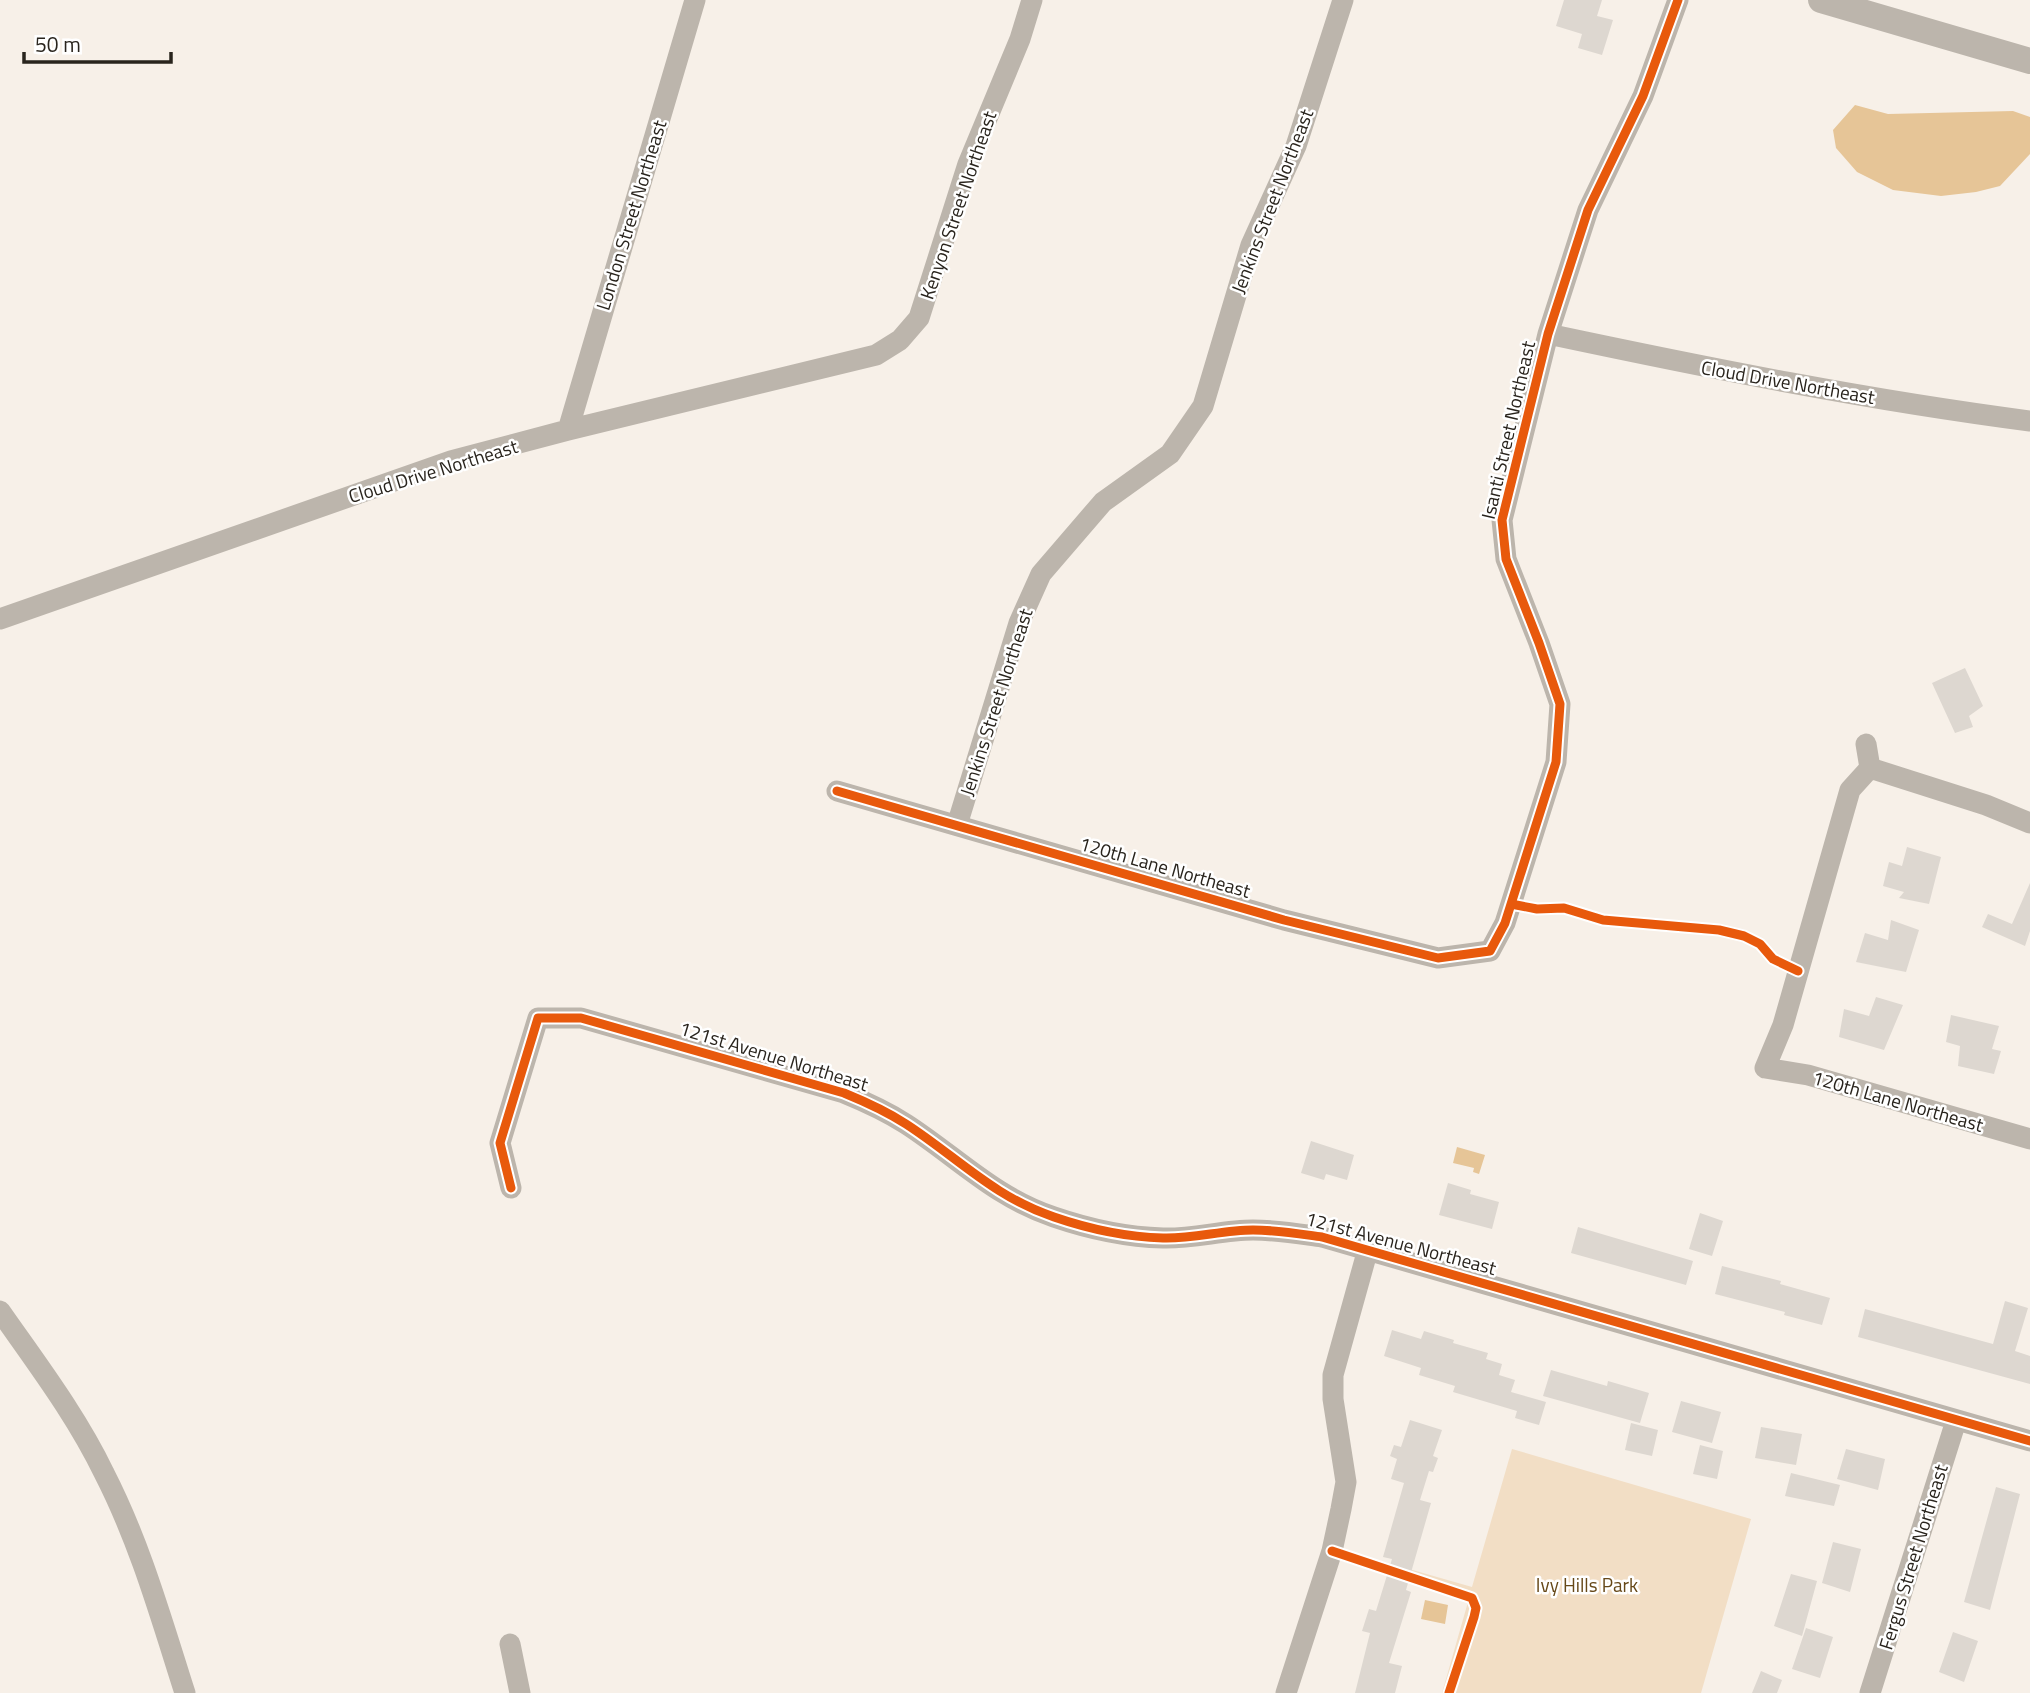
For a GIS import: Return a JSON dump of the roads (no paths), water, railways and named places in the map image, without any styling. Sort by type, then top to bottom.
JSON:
[{"type":"street","name":"London Street Northeast","points":[[568,430],[695,0]]},
{"type":"street","name":"Kenyon Street Northeast","points":[[876,355],[900,340],[919,318],[968,164],[1020,39],[1032,0]]},
{"type":"street","name":"Jenkins Street Northeast","points":[[957,825],[1019,623],[1041,574],[1103,502],[1170,454],[1203,406],[1251,245],[1296,146],[1343,0]]},
{"type":"street","name":"Isanti Street Northeast","points":[[1486,951],[1490,951],[1505,923],[1556,762],[1560,704],[1506,559],[1502,520],[1548,334],[1588,210],[1643,96],[1678,0]]},
{"type":"street","points":[[1821,0],[2030,61]]},
{"type":"street","name":"Cloud Drive Northeast","points":[[1548,334],[1741,375],[1949,411],[2030,421]]},
{"type":"street","name":"Cloud Drive Northeast","points":[[0,619],[451,461],[876,355]]},
{"type":"street","points":[[1866,744],[1870,768],[2030,823]]},
{"type":"street","name":"120th Lane Northeast","points":[[1870,768],[1850,790],[1783,1025],[1765,1068],[1808,1075],[2030,1139]]},
{"type":"street","name":"120th Lane Northeast","points":[[837,790],[1284,920],[1438,958],[1486,951]]},
{"type":"street","name":"121st Avenue Northeast","points":[[511,1188],[500,1143],[538,1018],[581,1018],[844,1093],[877,1106],[980,1180],[1052,1216],[1095,1229],[1132,1236],[1166,1238],[1252,1230],[1322,1237],[2030,1441]]},
{"type":"street","points":[[1286,1693],[1332,1551],[1346,1482],[1333,1399],[1333,1375],[1368,1249]]},
{"type":"street","points":[[0,1311],[69,1409],[104,1472],[148,1577],[185,1693]]},
{"type":"street","name":"Fergus Street Northeast","points":[[1870,1693],[1956,1421]]},
{"type":"street","points":[[510,1644],[520,1693]]},
{"type":"park label","name":"Ivy Hills Park","points":[[1587,1585]]}]
